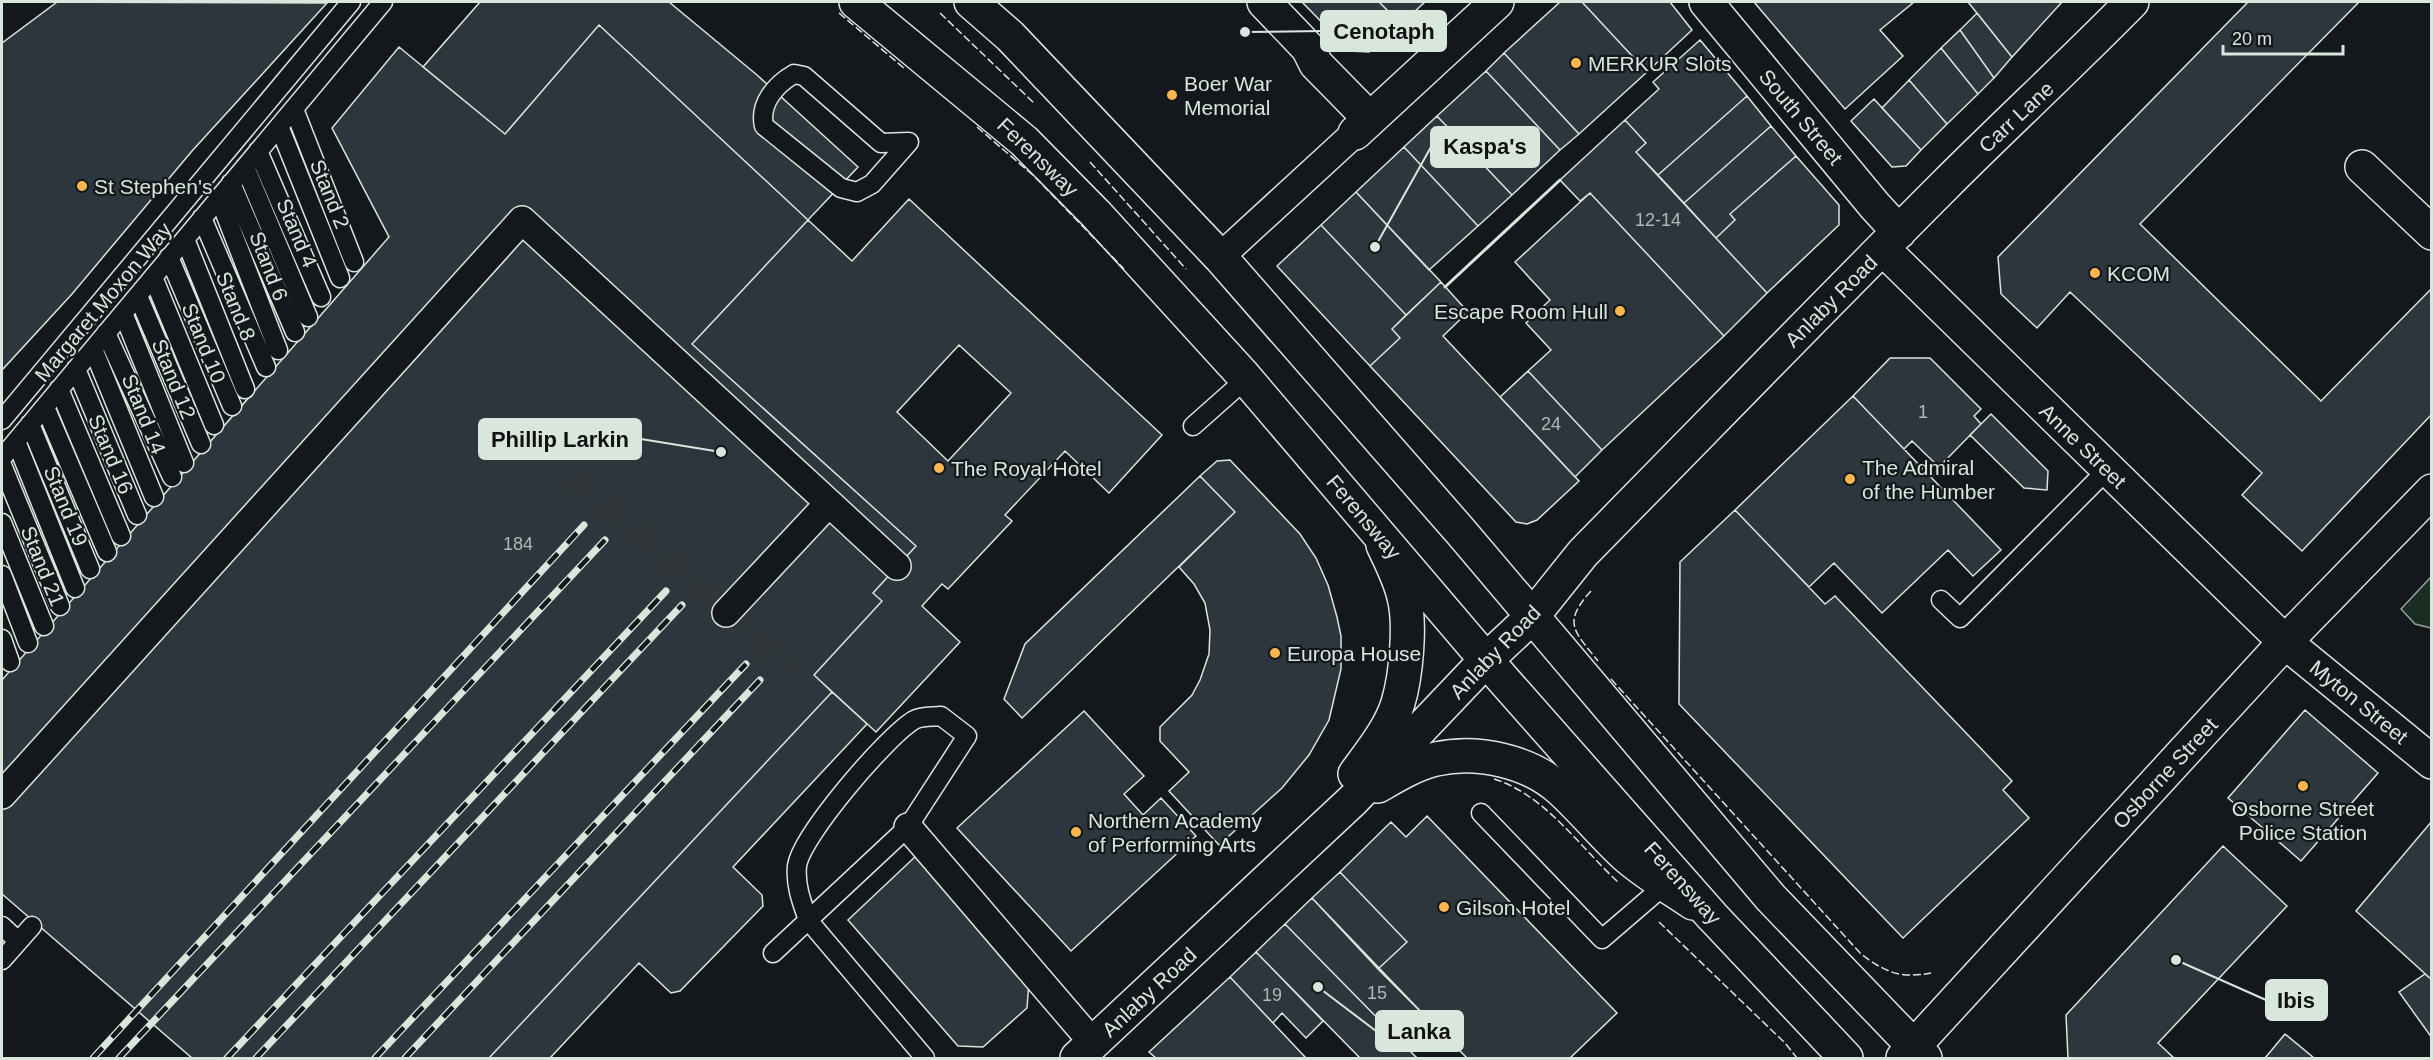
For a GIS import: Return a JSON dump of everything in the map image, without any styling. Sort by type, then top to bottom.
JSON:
[{"type":"main road","name":"Ferensway","points":[[856,2],[1024,141],[1096,214],[1246,379],[1486,660],[1712,916],[1846,1059]]},
{"type":"main road","points":[[970,2],[1010,36],[1220,257],[1461,532],[1531,618],[1771,898],[1914,1055]]},
{"type":"main road","points":[[1264,2],[1308,48],[1316,64],[1362,126],[1497,2]]},
{"type":"main road","name":"South Street","points":[[1706,2],[1875,206],[1891,240]]},
{"type":"main road","name":"Carr Lane","points":[[1891,240],[2132,2]]},
{"type":"main road","points":[[2362,167],[2432,233]]},
{"type":"main road","name":"Anne Street","points":[[1891,240],[2107,470],[2285,642]]},
{"type":"main road","name":"Anlaby Road","points":[[1086,1051],[1353,800],[1486,660],[1531,618],[1574,562],[1891,240]]},
{"type":"main road","name":"Osborne Street","points":[[1914,1055],[2285,642],[2432,491]]},
{"type":"main road","points":[[1297,852],[1371,753],[1398,702],[1406,642],[1405,600],[1399,578],[1377,531]]},
{"type":"main road","name":"Myton Street","points":[[2285,642],[2432,762]]},
{"type":"main road","points":[[1353,800],[1408,769],[1436,760],[1460,756],[1515,764],[1536,772],[1560,789],[1627,856],[1712,916]]},
{"type":"street","points":[[1220,257],[1362,126]]},
{"type":"street","points":[[2,795],[522,220],[897,566]]},
{"type":"street","points":[[726,612],[829,503]]},
{"type":"street","points":[[908,827],[1086,1051]]},
{"type":"lane","name":"Margaret Moxon Way","points":[[2,420],[351,2]]},
{"type":"lane","name":"Margaret Moxon Way","points":[[8,444],[45,407],[383,2]]},
{"type":"lane","points":[[794,74],[804,76],[882,143],[909,142],[872,184],[857,192],[842,188],[764,126],[761,114],[764,105],[784,80],[794,74]]},
{"type":"lane","points":[[294,109],[354,262]]},
{"type":"lane","points":[[254,118],[276,130]]},
{"type":"lane","name":"Stand 2","points":[[276,130],[340,278]]},
{"type":"lane","points":[[258,151],[321,297]]},
{"type":"lane","name":"Stand 4","points":[[245,167],[308,317]]},
{"type":"lane","points":[[231,183],[295,332]]},
{"type":"lane","name":"Stand 6","points":[[219,198],[278,350]]},
{"type":"lane","points":[[202,218],[266,367]]},
{"type":"lane","name":"Stand 8","points":[[185,239],[245,389]]},
{"type":"lane","points":[[170,257],[232,406]]},
{"type":"lane","name":"Stand 10","points":[[153,277],[214,426]]},
{"type":"lane","points":[[138,296],[201,444]]},
{"type":"lane","name":"Stand 12","points":[[123,314],[184,463]]},
{"type":"lane","points":[[106,333],[172,477]]},
{"type":"lane","name":"Stand 14","points":[[93,349],[154,497]]},
{"type":"lane","points":[[76,369],[137,515]]},
{"type":"lane","points":[[1193,426],[1246,379]]},
{"type":"lane","name":"Stand 16","points":[[59,389],[121,536]]},
{"type":"lane","points":[[45,407],[107,552]]},
{"type":"lane","points":[[30,424],[90,569]]},
{"type":"lane","name":"Stand 19","points":[[8,444],[75,588]]},
{"type":"lane","points":[[2,465],[60,606]]},
{"type":"lane","points":[[1941,600],[1960,618],[2107,470]]},
{"type":"lane","name":"Stand 21","points":[[2,523],[44,626]]},
{"type":"lane","points":[[2,575],[28,643]]},
{"type":"lane","points":[[2,639],[10,662]]},
{"type":"lane","points":[[773,952],[807,920],[908,827],[967,736],[941,716],[916,719],[883,748],[817,825],[797,865],[798,892],[807,920],[926,1059]]},
{"type":"lane","points":[[1481,813],[1602,939],[1666,884]]},
{"type":"lane","points":[[2,926],[18,941]]},
{"type":"lane","points":[[2,960],[32,926]]},
{"type":"green space","points":[[2431,577],[2431,628],[2415,624],[2401,609]]},
{"type":"building","name":"St Stephen's","points":[[2,2],[327,3],[192,151],[72,294],[2,370]]},
{"type":"building","points":[[2,2],[57,2],[2,43]]},
{"type":"building","points":[[480,2],[669,2],[757,75],[858,167],[808,220],[599,25],[505,134],[423,67]]},
{"type":"building","points":[[1302,2],[1379,2],[1401,24],[1369,52],[1350,51]]},
{"type":"building","points":[[1379,2],[1425,2],[1401,24]]},
{"type":"building","name":"MERKUR Slots","points":[[1560,2],[1582,2],[1647,72],[1579,134],[1504,53]]},
{"type":"building","points":[[1582,2],[1670,2],[1692,30],[1647,72]]},
{"type":"building","points":[[1754,2],[1914,2],[1880,30],[1903,56],[1845,109]]},
{"type":"building","points":[[1968,2],[2062,2],[2012,57]]},
{"type":"building","name":"KCOM","points":[[2248,2],[2359,2],[2140,224],[2321,401],[2432,288],[2432,414],[2302,551],[2242,495],[2262,473],[2070,292],[2037,328],[2001,294],[1998,257]]},
{"type":"building","points":[[1977,13],[2012,57],[1994,78],[1960,30]]},
{"type":"building","points":[[599,25],[808,220],[692,344],[916,546],[873,593],[882,601],[814,675],[832,692],[489,1058],[192,1058],[2,894],[2,680],[389,237],[332,128],[399,47],[505,134]]},
{"type":"building","points":[[1960,30],[1994,78],[1978,94],[1941,48]]},
{"type":"building","points":[[1700,40],[1747,96],[1658,175],[1636,152],[1646,143],[1625,120],[1659,89],[1653,82]]},
{"type":"building","points":[[1941,48],[1978,94],[1947,124],[1909,80]]},
{"type":"building","points":[[1504,53],[1579,134],[1560,150],[1486,71]]},
{"type":"building","points":[[1486,71],[1560,150],[1512,195],[1437,116]]},
{"type":"building","points":[[1909,80],[1947,124],[1921,150],[1882,108]]},
{"type":"building","points":[[1747,96],[1771,126],[1684,203],[1658,175]]},
{"type":"building","points":[[1874,99],[1921,150],[1906,166],[1892,167],[1851,121]]},
{"type":"building","points":[[1437,116],[1512,195],[1478,226],[1404,147]]},
{"type":"building","points":[[1625,120],[1646,143],[1636,152],[1767,293],[1724,336],[1590,193],[1580,201],[1560,180]]},
{"type":"building","points":[[1771,126],[1796,156],[1730,214],[1735,220],[1716,238],[1684,203]]},
{"type":"building","points":[[1404,147],[1478,226],[1429,270],[1356,192]]},
{"type":"building","points":[[1796,156],[1839,205],[1839,225],[1767,293],[1716,238],[1735,220],[1730,214]]},
{"type":"building","points":[[1356,192],[1441,282],[1406,315],[1321,225]]},
{"type":"building","name":"Escape Room Hull","points":[[1590,193],[1724,336],[1602,450],[1528,371],[1551,350],[1526,323],[1550,300],[1515,262]]},
{"type":"building","name":"The Royal Hotel","points":[[909,199],[1162,435],[1109,493],[1065,451],[1005,515],[1012,521],[948,589],[942,584],[922,606],[960,642],[876,732],[814,675],[882,601],[873,593],[916,546],[692,344],[808,220],[852,261]],"holes":[[[959,345],[1011,393],[948,461],[897,412]]]},
{"type":"building","points":[[1321,225],[1406,315],[1392,329],[1400,338],[1370,366],[1277,266]]},
{"type":"building","points":[[1441,282],[1468,312],[1443,336],[1579,481],[1537,520],[1527,524],[1516,522],[1370,366],[1400,338],[1392,329]]},
{"type":"building","points":[[1890,358],[1930,358],[1981,409],[1974,416],[1981,424],[1939,467],[1912,441],[1904,449],[1853,396]]},
{"type":"building","points":[[1528,371],[1602,450],[1575,477],[1500,397]]},
{"type":"building","name":"The Admiral of the Humber","points":[[1853,396],[2001,550],[1973,576],[1948,550],[1882,613],[1834,563],[1809,587],[1735,510]]},
{"type":"building","points":[[1991,414],[2048,471],[2047,490],[2024,488],[1970,435]]},
{"type":"building","name":"Europa House","points":[[1230,460],[1300,534],[1316,558],[1328,585],[1337,617],[1341,636],[1341,669],[1329,720],[1309,755],[1282,788],[1219,845],[1169,791],[1189,772],[1160,741],[1160,727],[1192,695],[1209,654],[1210,630],[1205,603],[1194,584],[1179,567],[1235,512],[1200,476],[1217,461]]},
{"type":"building","points":[[1200,476],[1235,512],[1022,718],[1004,699],[1025,644]]},
{"type":"building","points":[[1735,510],[1825,604],[1835,596],[2012,781],[2003,790],[2029,818],[1903,938],[1679,704],[1680,562]]},
{"type":"building","points":[[832,692],[867,724],[733,867],[762,895],[763,906],[680,991],[671,993],[639,963],[550,1058],[489,1058]]},
{"type":"building","name":"Osborne Street Police Station","points":[[2305,710],[2378,773],[2301,861],[2228,798]]},
{"type":"building","name":"Northern Academy of Performing Arts","points":[[1084,711],[1144,776],[1124,794],[1143,815],[1161,798],[1196,836],[1071,951],[957,828]]},
{"type":"building","name":"Gilson Hotel","points":[[1427,816],[1617,1013],[1570,1058],[1467,1058],[1378,969],[1407,942],[1340,872],[1391,822],[1406,837]]},
{"type":"building","points":[[2432,821],[2432,980],[2356,911]]},
{"type":"building","points":[[2223,846],[2287,906],[2158,1043],[2174,1058],[2068,1058],[2066,1015]]},
{"type":"building","points":[[917,855],[1029,981],[1027,1008],[983,1047],[958,1046],[848,920]]},
{"type":"building","points":[[1340,872],[1407,942],[1378,969],[1312,898]]},
{"type":"building","points":[[1312,898],[1426,1017],[1400,1041],[1285,924]]},
{"type":"building","points":[[1285,924],[1417,1058],[1360,1058],[1256,952]]},
{"type":"building","points":[[1256,952],[1323,1021],[1306,1038],[1282,1013],[1273,1023],[1230,977]]},
{"type":"building","points":[[2425,974],[2432,980],[2432,1038],[2399,992]]},
{"type":"building","points":[[1230,977],[1306,1058],[1156,1058],[1149,1052]]},
{"type":"building","points":[[2285,1034],[2314,1058],[2265,1058]]},
{"type":"tunnel","points":[[569,476],[651,544],[793,673]]},
{"type":"railway","points":[[93,1058],[584,525]]},
{"type":"railway","points":[[119,1058],[605,540]]},
{"type":"railway","points":[[227,1058],[666,591]]},
{"type":"railway","points":[[256,1058],[682,605]]},
{"type":"railway","points":[[375,1058],[746,664]]},
{"type":"railway","points":[[405,1058],[760,680]]},
{"type":"fence","points":[[839,13],[905,69]]},
{"type":"fence","points":[[940,13],[1034,103]]},
{"type":"fence","points":[[977,127],[1034,176],[1124,269]]},
{"type":"fence","points":[[1090,162],[1186,269]]},
{"type":"fence","points":[[1591,591],[1576,611],[1574,619],[1578,634],[1598,661]]},
{"type":"fence","points":[[1611,679],[1861,954],[1893,972],[1910,975],[1931,973]]},
{"type":"fence","points":[[1494,779],[1512,787],[1545,809],[1618,882]]},
{"type":"fence","points":[[1659,922],[1785,1043],[1797,1058]]},
{"type":"wall","points":[[1445,287],[1560,180]]},
{"type":"place","name":"Cenotaph","points":[[1245,32]]},
{"type":"place","name":"MERKUR Slots","points":[[1576,63]]},
{"type":"place","name":"Boer War Memorial","points":[[1172,95]]},
{"type":"place","name":"St Stephen's","points":[[82,186]]},
{"type":"place","name":"Kaspa's","points":[[1375,247]]},
{"type":"place","name":"KCOM","points":[[2095,273]]},
{"type":"place","name":"Escape Room Hull","points":[[1620,311]]},
{"type":"place","name":"Phillip Larkin","points":[[721,452]]},
{"type":"place","name":"The Royal Hotel","points":[[939,468]]},
{"type":"place","name":"The Admiral of the Humber","points":[[1850,479]]},
{"type":"place","name":"Europa House","points":[[1275,653]]},
{"type":"place","name":"Osborne Street Police Station","points":[[2303,786]]},
{"type":"place","name":"Northern Academy of Performing Arts","points":[[1076,832]]},
{"type":"place","name":"Gilson Hotel","points":[[1444,907]]},
{"type":"place","name":"Ibis","points":[[2176,960]]},
{"type":"place","name":"Lanka","points":[[1318,987]]}]
